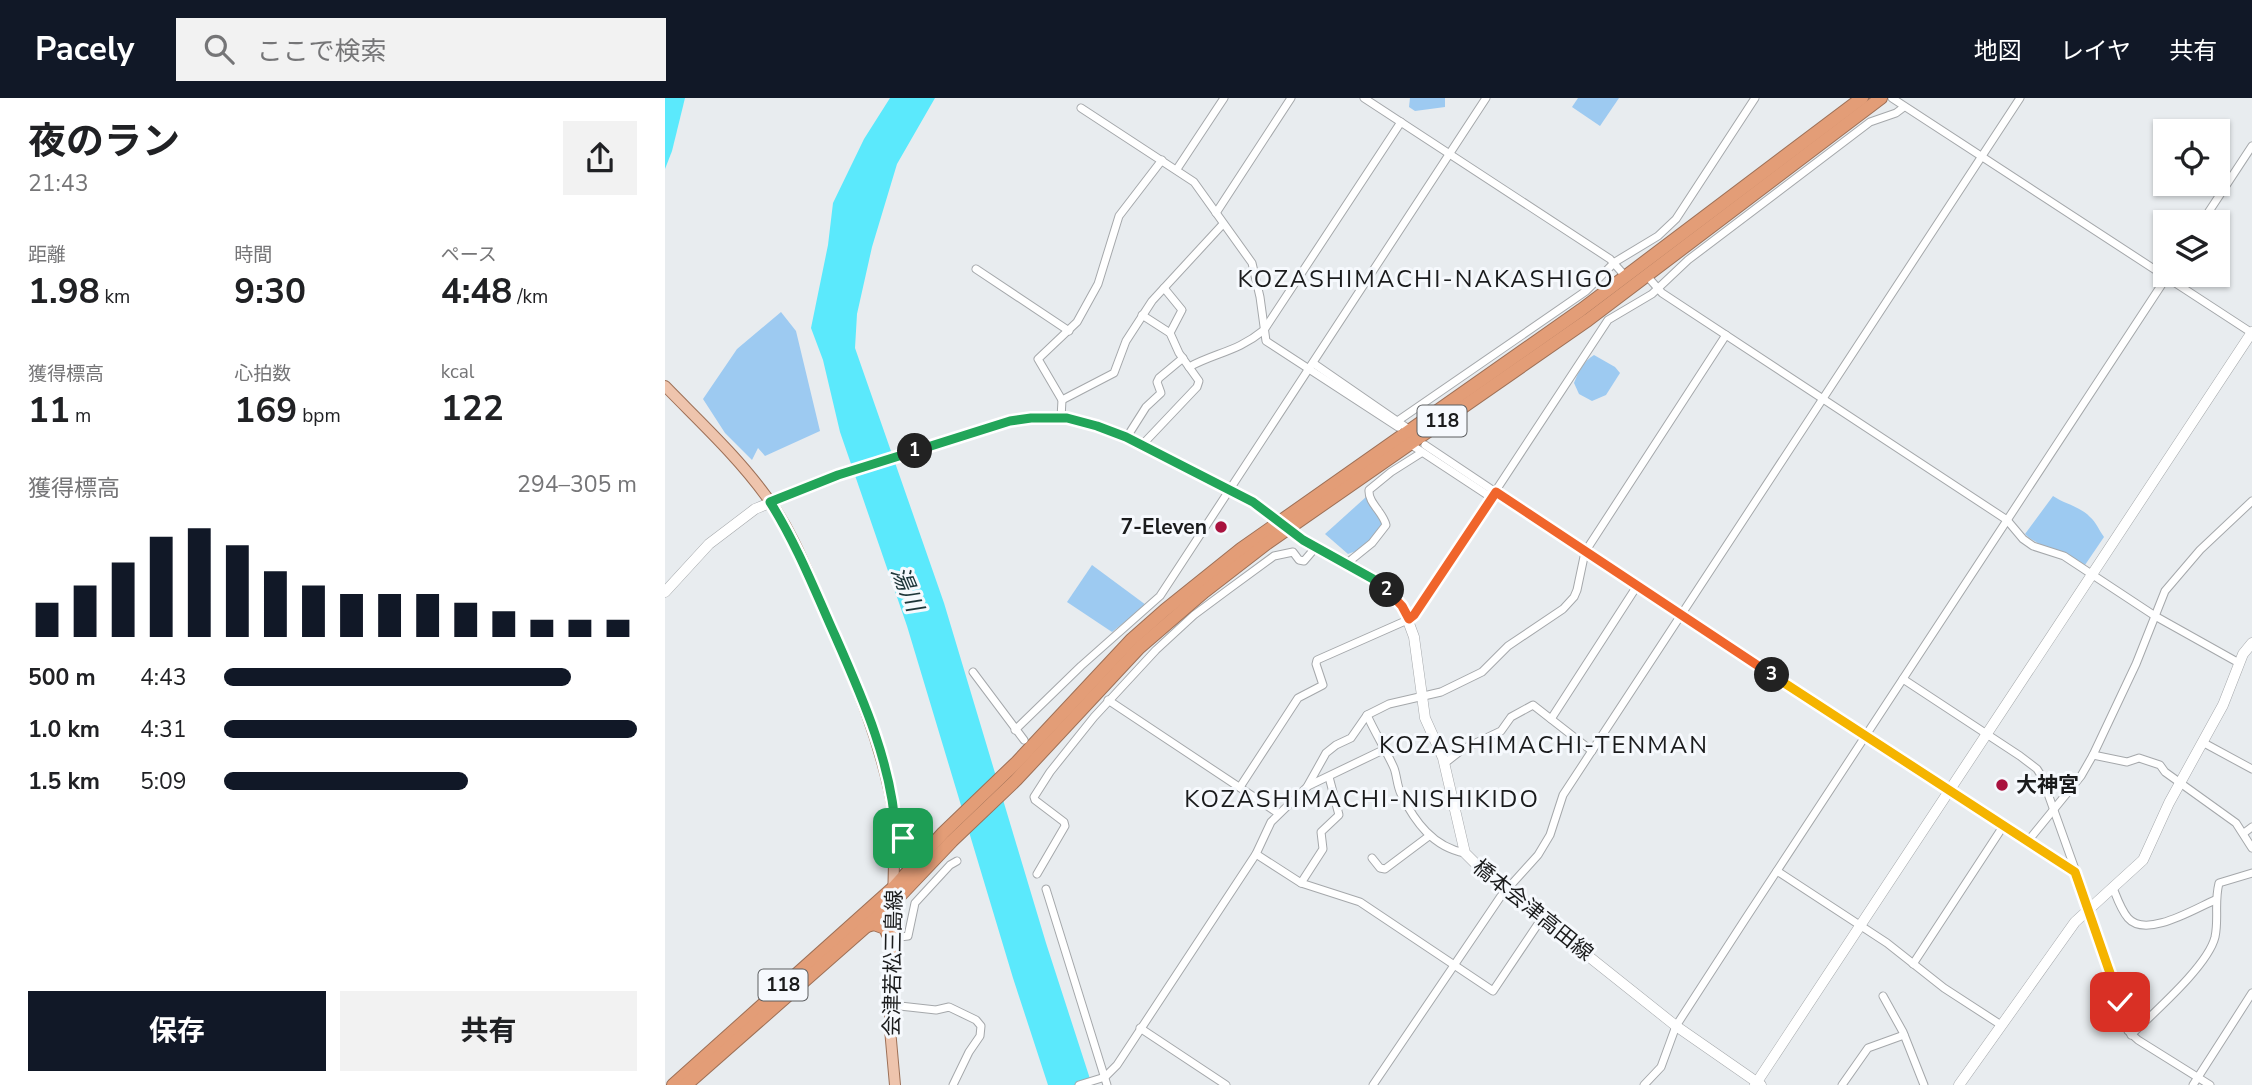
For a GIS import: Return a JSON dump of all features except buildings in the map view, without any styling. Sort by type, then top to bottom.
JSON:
[{"type":"highway","name":"118","points":[[673,1085],[894,887],[1139,648],[1284,525],[1404,430],[1626,276],[1863,98]]},
{"type":"highway","name":"118","points":[[1404,430],[1588,320],[1881,98]]},
{"type":"highway","name":"118","points":[[686,1085],[894,902],[947,837]]},
{"type":"highway","points":[[867,926],[878,924],[885,928],[892,940]]},
{"type":"main road","points":[[1758,1084],[2252,332]]},
{"type":"main road","name":"会津若松三島線","points":[[665,386],[734,458],[770,502],[796,545],[867,713],[891,792],[896,842],[890,1030],[895,1085]]},
{"type":"main road","name":"橋本会津高田線","points":[[665,592],[724,532],[755,509],[838,475],[1010,421],[1031,418],[1061,418],[1088,423],[1126,437],[1253,502],[1316,547],[1386,589],[1402,606],[1409,619],[1418,653],[1427,724],[1445,763],[1465,853],[1481,870],[1676,1026],[1758,1084]]},
{"type":"main road","points":[[1959,1085],[2072,927],[2143,860],[2159,822],[2223,705],[2243,654],[2252,643]]},
{"type":"main road","points":[[896,842],[908,859],[919,860]]},
{"type":"street","points":[[1177,169],[1224,98]]},
{"type":"street","points":[[1216,213],[1291,98]]},
{"type":"street","points":[[1364,98],[1615,262],[1626,276]]},
{"type":"street","points":[[1015,730],[1081,666],[1158,598],[1486,98]]},
{"type":"street","points":[[1404,430],[1586,291],[1615,262],[1658,236],[1676,219],[1755,98]]},
{"type":"street","points":[[1892,98],[2153,267]]},
{"type":"street","points":[[1373,1085],[1507,890],[1545,844],[1563,795],[2020,98]]},
{"type":"street","points":[[1240,787],[1297,698],[1323,685],[1317,660],[1409,619],[1428,595],[1608,320],[1657,289],[1688,260],[1870,122],[1896,113],[1904,107]]},
{"type":"street","points":[[1081,108],[1194,182],[1252,263],[1266,341],[1311,366],[1404,430],[1423,449],[2075,872]]},
{"type":"street","points":[[1189,367],[1237,349],[1264,330],[1401,122]]},
{"type":"street","points":[[2210,210],[2252,146]]},
{"type":"street","points":[[1061,418],[1062,400],[1038,359],[1069,331],[1098,284],[1119,215],[1162,160]]},
{"type":"street","points":[[1062,400],[1114,373],[1126,341],[1142,315],[1223,224]]},
{"type":"street","points":[[976,269],[1069,331]]},
{"type":"street","points":[[1647,276],[1657,289],[2007,520],[2023,539],[2033,546],[2064,556],[2155,616],[2239,663]]},
{"type":"street","points":[[1644,1085],[1661,1067],[1676,1026],[2160,287]]},
{"type":"street","points":[[2184,287],[2252,332]]},
{"type":"street","points":[[1164,288],[1182,310],[1170,333]]},
{"type":"street","points":[[1142,315],[1170,333],[1174,344],[1197,377],[1198,385],[1142,445]]},
{"type":"street","points":[[1079,1085],[1106,1081],[1256,854],[1271,822],[1307,787],[1326,754],[1336,745],[1351,738],[1367,715],[1389,704],[1422,698],[1458,685],[1482,672],[1508,646],[1563,609],[1574,597],[1585,552],[1726,335]]},
{"type":"street","points":[[1126,437],[1146,407],[1161,393],[1157,382],[1159,378],[1183,358]]},
{"type":"street","points":[[1346,564],[1372,543],[1386,525],[1370,499],[1369,490],[1423,449]]},
{"type":"street","points":[[2028,841],[2081,776],[2093,755],[2136,664],[2165,591],[2200,550],[2252,501]]},
{"type":"street","points":[[1037,874],[1064,832],[1065,826],[1062,820],[1034,797],[1054,767],[1108,700],[1171,635],[1229,589],[1274,556],[1293,552],[1304,561],[1316,547]]},
{"type":"street","points":[[1551,719],[1637,586]]},
{"type":"street","points":[[973,672],[1024,740]]},
{"type":"street","points":[[1903,679],[2037,769],[2055,808],[2131,1035],[2210,1085]]},
{"type":"street","points":[[1108,700],[1279,813]]},
{"type":"street","points":[[1445,763],[1463,749],[1504,728],[1511,717],[1529,705],[1533,705],[1592,751]]},
{"type":"street","points":[[1367,715],[1396,773],[1399,792],[1429,836],[1441,845],[1465,853]]},
{"type":"street","points":[[2204,743],[2252,769]]},
{"type":"street","points":[[1307,787],[1383,750]]},
{"type":"street","points":[[2093,755],[2127,762],[2139,758],[2159,765],[2236,823],[2252,848]]},
{"type":"street","points":[[1045,760],[1054,767]]},
{"type":"street","points":[[1301,883],[1323,849],[1321,832],[1339,815],[1329,777]]},
{"type":"street","points":[[896,842],[918,833],[924,816]]},
{"type":"street","points":[[1913,964],[2004,825]]},
{"type":"street","points":[[2244,834],[2252,827]]},
{"type":"street","points":[[1372,858],[1380,869],[1385,869],[1429,836]]},
{"type":"street","points":[[1256,854],[1301,883],[1360,902],[1493,991],[1542,918]]},
{"type":"street","points":[[892,940],[908,936],[915,903],[957,861]]},
{"type":"street","points":[[1777,871],[1887,943],[1944,988],[2001,1025]]},
{"type":"street","points":[[2131,1035],[2210,953],[2217,923],[2215,900],[2219,883],[2252,873]]},
{"type":"street","points":[[2113,888],[2127,917],[2141,924],[2169,921],[2215,900]]},
{"type":"street","points":[[1046,889],[1106,1081]]},
{"type":"street","points":[[2193,1085],[2252,993]]},
{"type":"street","points":[[1883,996],[1904,1035],[1924,1085]]},
{"type":"street","points":[[891,1005],[936,1010],[949,1007],[976,1020],[981,1027],[980,1036],[953,1085]]},
{"type":"street","points":[[1140,1028],[1226,1085]]},
{"type":"street","points":[[1842,1085],[1868,1048],[1904,1035]]},
{"type":"shaded area","points":[[1410,98],[1445,98],[1445,107],[1415,111],[1409,107]]},
{"type":"shaded area","points":[[1578,98],[1619,98],[1600,126],[1572,107]]},
{"type":"shaded area","points":[[781,312],[796,331],[820,431],[765,456],[758,448],[752,460],[725,433],[703,399],[737,349]]},
{"type":"shaded area","points":[[1594,355],[1620,373],[1606,395],[1592,401],[1579,394],[1574,383],[1587,360]]},
{"type":"shaded area","points":[[2053,496],[2086,514],[2104,537],[2085,565],[2025,534]]},
{"type":"shaded area","points":[[1366,497],[1384,521],[1364,548],[1348,554],[1325,534]]},
{"type":"shaded area","points":[[1092,565],[1146,605],[1112,632],[1067,602]]},
{"type":"water","points":[[665,98],[685,98],[665,169]]},
{"type":"water","name":"湯川","points":[[890,98],[935,98],[897,164],[872,247],[857,314],[855,348],[944,603],[1046,943],[1092,1085],[1048,1085],[907,626],[840,432],[823,360],[811,328],[828,245],[833,203],[864,139]]},
{"type":"place","name":"7-Eleven","points":[[1221,527]]},
{"type":"place","name":"大神宮","points":[[2002,785]]},
{"type":"district","name":"KOZASHIMACHI-NAKASHIGO","points":[[1426,279]]},
{"type":"district","name":"KOZASHIMACHI-TENMAN","points":[[1544,745]]},
{"type":"district","name":"KOZASHIMACHI-NISHIKIDO","points":[[1362,799]]},
{"type":"route","points":[[903,838],[896,837],[886,772],[852,673],[796,545],[770,502],[838,475],[1010,421],[1067,418],[1126,437],[1253,502],[1303,540],[1373,579],[1390,593],[1409,619],[1428,595],[1496,492],[1742,656],[2075,872],[2120,1002]]}]
